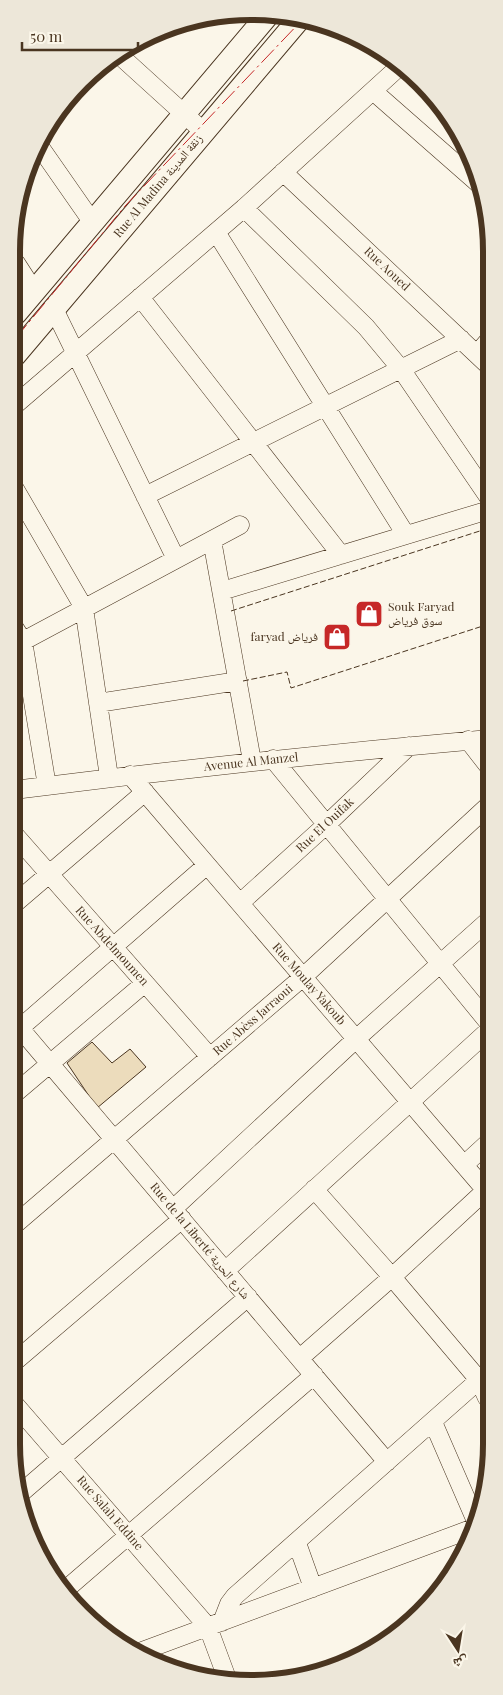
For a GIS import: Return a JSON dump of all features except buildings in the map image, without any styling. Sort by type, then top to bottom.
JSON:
[{"type":"main road","points":[[20,307],[264,20]]},
{"type":"main road","name":"Rue Al Madina زنقة المدينة","points":[[20,349],[294,24]]},
{"type":"street","points":[[123,59],[204,132]]},
{"type":"street","points":[[20,401],[244,208],[395,70]]},
{"type":"street","points":[[373,91],[471,177]]},
{"type":"street","points":[[43,151],[93,223]]},
{"type":"street","name":"Rue Aoued","points":[[284,172],[483,360]]},
{"type":"street","points":[[244,208],[366,327],[401,369],[483,489]]},
{"type":"street","points":[[216,232],[406,535]]},
{"type":"street","points":[[20,269],[34,291]]},
{"type":"street","points":[[140,297],[341,554]]},
{"type":"street","points":[[54,309],[176,559]]},
{"type":"street","points":[[145,496],[461,339]]},
{"type":"street","points":[[477,354],[483,348]]},
{"type":"street","points":[[20,498],[84,608],[109,777]]},
{"type":"street","points":[[222,591],[483,512]]},
{"type":"street","points":[[20,637],[84,608],[240,525]]},
{"type":"street","points":[[212,540],[252,761]]},
{"type":"street","points":[[20,653],[47,786]]},
{"type":"street","points":[[98,703],[238,682]]},
{"type":"street","name":"Avenue Al Manzel","points":[[20,789],[252,761],[483,739]]},
{"type":"street","points":[[468,740],[483,759]]},
{"type":"street","name":"Rue El Ouifak","points":[[240,903],[409,746]]},
{"type":"street","points":[[273,759],[483,1016]]},
{"type":"street","name":"Rue Moulay Yakoub","points":[[130,775],[483,1187]]},
{"type":"street","points":[[20,899],[145,792]]},
{"type":"street","name":"Rue Abèss Jarraoui","points":[[20,1221],[303,977],[483,809]]},
{"type":"street","name":"Rue Abdelmoumen","points":[[20,841],[210,1057]]},
{"type":"street","points":[[20,1022],[113,947],[207,865]]},
{"type":"street","points":[[20,1357],[177,1214],[356,1039],[483,926]]},
{"type":"street","points":[[20,1089],[145,983]]},
{"type":"street","name":"Rue de la Liberté شارع الحرية","points":[[20,1028],[387,1462]]},
{"type":"street","points":[[226,1271],[483,1035]]},
{"type":"street","points":[[464,1165],[483,1148]]},
{"type":"street","points":[[226,1674],[215,1624],[235,1596],[483,1377],[314,1189]]},
{"type":"street","points":[[300,1358],[483,1196]]},
{"type":"street","points":[[24,1489],[248,1298]]},
{"type":"street","points":[[70,1586],[314,1375]]},
{"type":"street","name":"Rue Salah Eddine","points":[[20,1410],[128,1535],[215,1624]]},
{"type":"street","points":[[432,1422],[472,1513]]},
{"type":"street","points":[[146,1650],[465,1531]]},
{"type":"street","points":[[296,1542],[313,1588]]},
{"type":"fence","points":[[231,611],[483,530]]},
{"type":"fence","points":[[243,681],[287,672],[291,688],[483,626]]},
{"type":"power","points":[[20,333],[126,205],[298,24]]},
{"type":"place","name":"Souk Faryad سوق فرياض","points":[[369,614]]},
{"type":"place","name":"faryad فرياض","points":[[337,637]]}]
